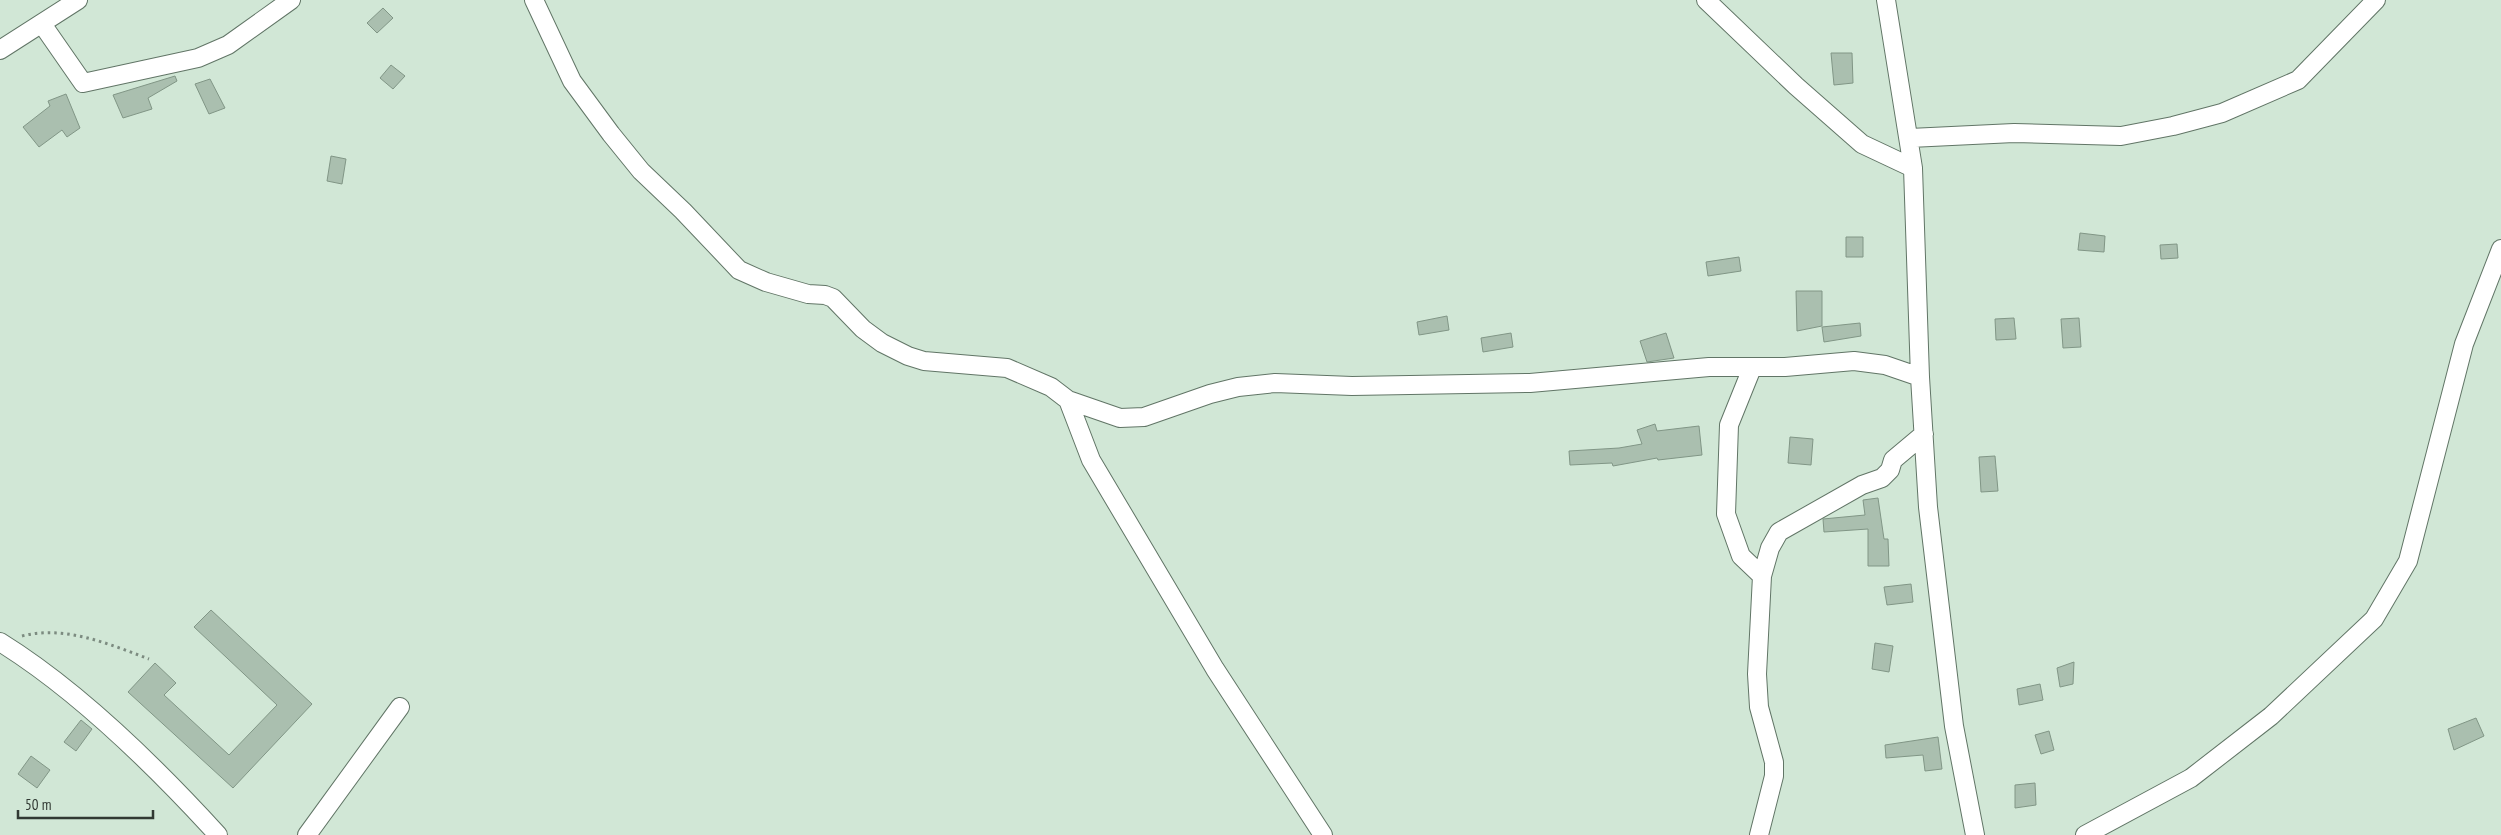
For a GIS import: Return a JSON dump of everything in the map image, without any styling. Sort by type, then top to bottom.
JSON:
[{"type":"street","points":[[0,50],[78,0]]},
{"type":"street","points":[[42,24],[83,83],[198,58],[228,45],[291,0]]},
{"type":"street","points":[[534,0],[572,81],[611,134],[641,171],[684,211],[739,270],[766,282],[808,294],[825,295],[833,298],[863,329],[882,343],[908,356],[924,361],[1007,368],[1051,387],[1068,400],[1120,418],[1144,417],[1210,394],[1238,387],[1275,383],[1352,386],[1530,383],[1709,367],[1785,367],[1854,361],[1885,365],[1920,377]]},
{"type":"street","points":[[1706,0],[1814,103],[1862,144],[1913,168]]},
{"type":"street","points":[[1886,0],[1910,138],[1913,168],[1920,377],[1928,506],[1954,726],[1975,835]]},
{"type":"street","points":[[1910,138],[2014,133],[2121,136],[2173,126],[2222,112],[2298,80],[2376,0]]},
{"type":"street","points":[[2085,835],[2191,778],[2271,716],[2374,618],[2408,562],[2464,344],[2501,249]]},
{"type":"street","points":[[1752,368],[1730,425],[1726,514],[1741,556],[1762,576]]},
{"type":"street","points":[[1068,400],[1090,460],[1215,669],[1323,835]]},
{"type":"street","points":[[1759,835],[1774,776],[1774,762],[1759,707],[1757,674],[1762,576],[1770,548],[1779,532],[1862,485],[1882,478],[1890,470],[1893,460],[1924,434]]},
{"type":"street","points":[[8,640],[100,719],[178,792],[218,835]]},
{"type":"street","points":[[307,835],[400,706]]},
{"type":"path","points":[[8,640],[39,632],[99,640],[149,659]]},
{"type":"building","points":[[383,8],[393,18],[377,33],[367,23]]},
{"type":"building","points":[[1831,53],[1852,53],[1853,83],[1834,85]]},
{"type":"building","points":[[391,65],[405,76],[393,89],[380,78]]},
{"type":"building","points":[[175,76],[177,81],[148,98],[152,109],[123,118],[113,95]]},
{"type":"building","points":[[210,79],[225,108],[209,114],[195,84]]},
{"type":"building","points":[[66,94],[80,128],[67,137],[62,130],[39,147],[23,127],[50,106],[48,101]]},
{"type":"building","points":[[331,156],[346,159],[342,184],[327,181]]},
{"type":"building","points":[[2080,233],[2105,236],[2104,252],[2078,250]]},
{"type":"building","points":[[1846,237],[1863,237],[1863,257],[1846,257]]},
{"type":"building","points":[[2177,244],[2178,258],[2161,259],[2160,245]]},
{"type":"building","points":[[1739,257],[1741,271],[1708,276],[1706,262]]},
{"type":"building","points":[[1796,291],[1822,291],[1822,326],[1797,331]]},
{"type":"building","points":[[1447,316],[1449,330],[1419,335],[1417,322]]},
{"type":"building","points":[[2014,318],[2016,339],[1996,340],[1995,319]]},
{"type":"building","points":[[2079,318],[2081,347],[2063,348],[2061,319]]},
{"type":"building","points":[[1860,323],[1861,336],[1824,342],[1822,327]]},
{"type":"building","points":[[1511,333],[1513,347],[1483,352],[1481,338]]},
{"type":"building","points":[[1666,333],[1674,358],[1647,362],[1640,341]]},
{"type":"building","points":[[1655,424],[1657,431],[1699,426],[1702,455],[1658,460],[1657,458],[1613,466],[1612,463],[1570,465],[1569,451],[1619,448],[1642,444],[1637,430]]},
{"type":"building","points":[[1790,437],[1813,439],[1811,465],[1788,463]]},
{"type":"building","points":[[1995,456],[1998,491],[1981,492],[1979,457]]},
{"type":"building","points":[[1878,498],[1884,539],[1888,539],[1889,566],[1868,566],[1868,529],[1824,532],[1823,519],[1865,515],[1863,500]]},
{"type":"building","points":[[1911,584],[1913,602],[1887,605],[1884,587]]},
{"type":"building","points":[[211,610],[312,704],[233,788],[128,692],[155,663],[176,683],[164,695],[229,755],[277,705],[194,627]]},
{"type":"building","points":[[1875,643],[1893,646],[1889,672],[1872,669]]},
{"type":"building","points":[[2074,662],[2073,684],[2060,687],[2057,668]]},
{"type":"building","points":[[2040,684],[2043,700],[2019,705],[2017,689]]},
{"type":"building","points":[[2476,718],[2484,736],[2454,750],[2448,729]]},
{"type":"building","points":[[81,720],[92,729],[76,751],[64,742]]},
{"type":"building","points":[[2049,731],[2054,750],[2041,754],[2035,735]]},
{"type":"building","points":[[1938,737],[1942,769],[1925,771],[1923,755],[1886,758],[1885,745]]},
{"type":"building","points":[[31,756],[50,770],[37,788],[18,774]]},
{"type":"building","points":[[2035,783],[2036,805],[2015,808],[2015,785]]}]
